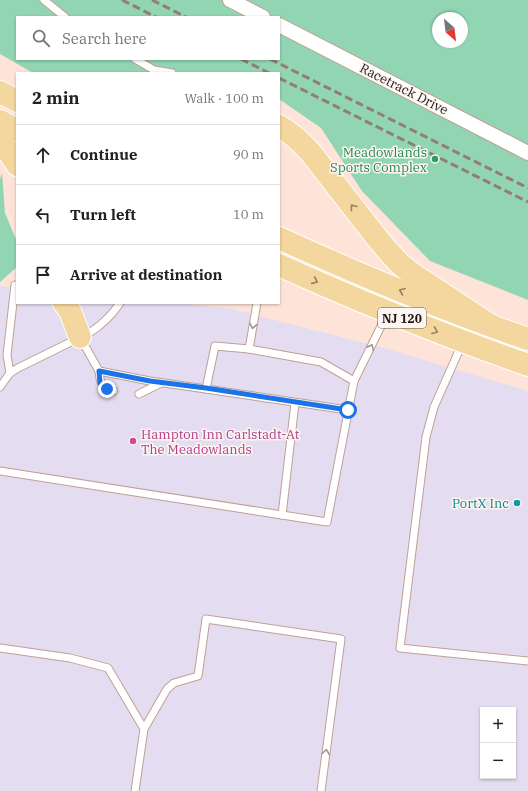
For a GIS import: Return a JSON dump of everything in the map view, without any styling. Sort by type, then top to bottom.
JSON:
[{"type":"main road","points":[[0,92],[16,100]]},
{"type":"main road","points":[[0,121],[16,129]]},
{"type":"main road","points":[[280,127],[291,133],[311,153],[377,238],[400,264],[428,285],[490,325]]},
{"type":"main road","points":[[0,138],[16,163]]},
{"type":"main road","name":"NJ 120","points":[[280,238],[397,289],[528,339]]},
{"type":"main road","name":"NJ 120","points":[[280,265],[387,312],[463,342],[528,365]]},
{"type":"main road","points":[[65,304],[70,311],[80,337]]},
{"type":"street","points":[[230,0],[262,16]]},
{"type":"street","name":"Racetrack Drive","points":[[280,26],[528,153]]},
{"type":"lane","points":[[44,0],[64,16]]},
{"type":"lane","points":[[137,60],[154,70],[166,72]]},
{"type":"lane","points":[[10,373],[7,355],[15,285]]},
{"type":"lane","points":[[0,387],[10,373],[23,365],[100,326],[119,304]]},
{"type":"lane","points":[[249,349],[257,304]]},
{"type":"lane","points":[[0,471],[327,522],[354,381],[387,312]]},
{"type":"lane","points":[[80,337],[99,371],[100,383],[107,389],[114,391]]},
{"type":"lane","points":[[463,342],[434,407],[426,437],[400,648],[528,661]]},
{"type":"lane","points":[[206,388],[215,346],[249,349],[321,362],[354,381]]},
{"type":"lane","points":[[99,371],[161,383],[206,388],[348,410]]},
{"type":"lane","points":[[139,394],[161,383]]},
{"type":"lane","points":[[282,515],[296,403]]},
{"type":"lane","points":[[135,791],[144,729],[167,689],[174,684],[198,676],[206,620],[341,639],[321,791]]},
{"type":"lane","points":[[0,648],[70,658],[108,668],[144,729]]},
{"type":"shaded area","points":[[0,286],[16,288],[16,304],[185,304],[228,308],[384,348],[528,391],[528,791],[0,791]]},
{"type":"green space","name":"Meadowlands Sports Complex","points":[[0,0],[528,0],[528,300],[430,261],[362,191],[321,128],[280,100],[280,72],[31,72],[0,54]]},
{"type":"green space","points":[[2,173],[5,213],[16,240],[16,268],[0,282],[0,179]]},
{"type":"railway","points":[[122,0],[154,16]]},
{"type":"railway","points":[[152,0],[184,16]]},
{"type":"railway","points":[[243,60],[267,72]]},
{"type":"railway","points":[[272,60],[528,188]]},
{"type":"railway","points":[[280,78],[528,202]]},
{"type":"place","name":"Meadowlands Sports Complex","points":[[435,159]]},
{"type":"place","name":"Hampton Inn Carlstadt-At The Meadowlands","points":[[133,441]]},
{"type":"place","name":"PortX Inc","points":[[517,503]]},
{"type":"route","points":[[107,389],[100,383],[99,371],[150,381],[348,410]]}]
